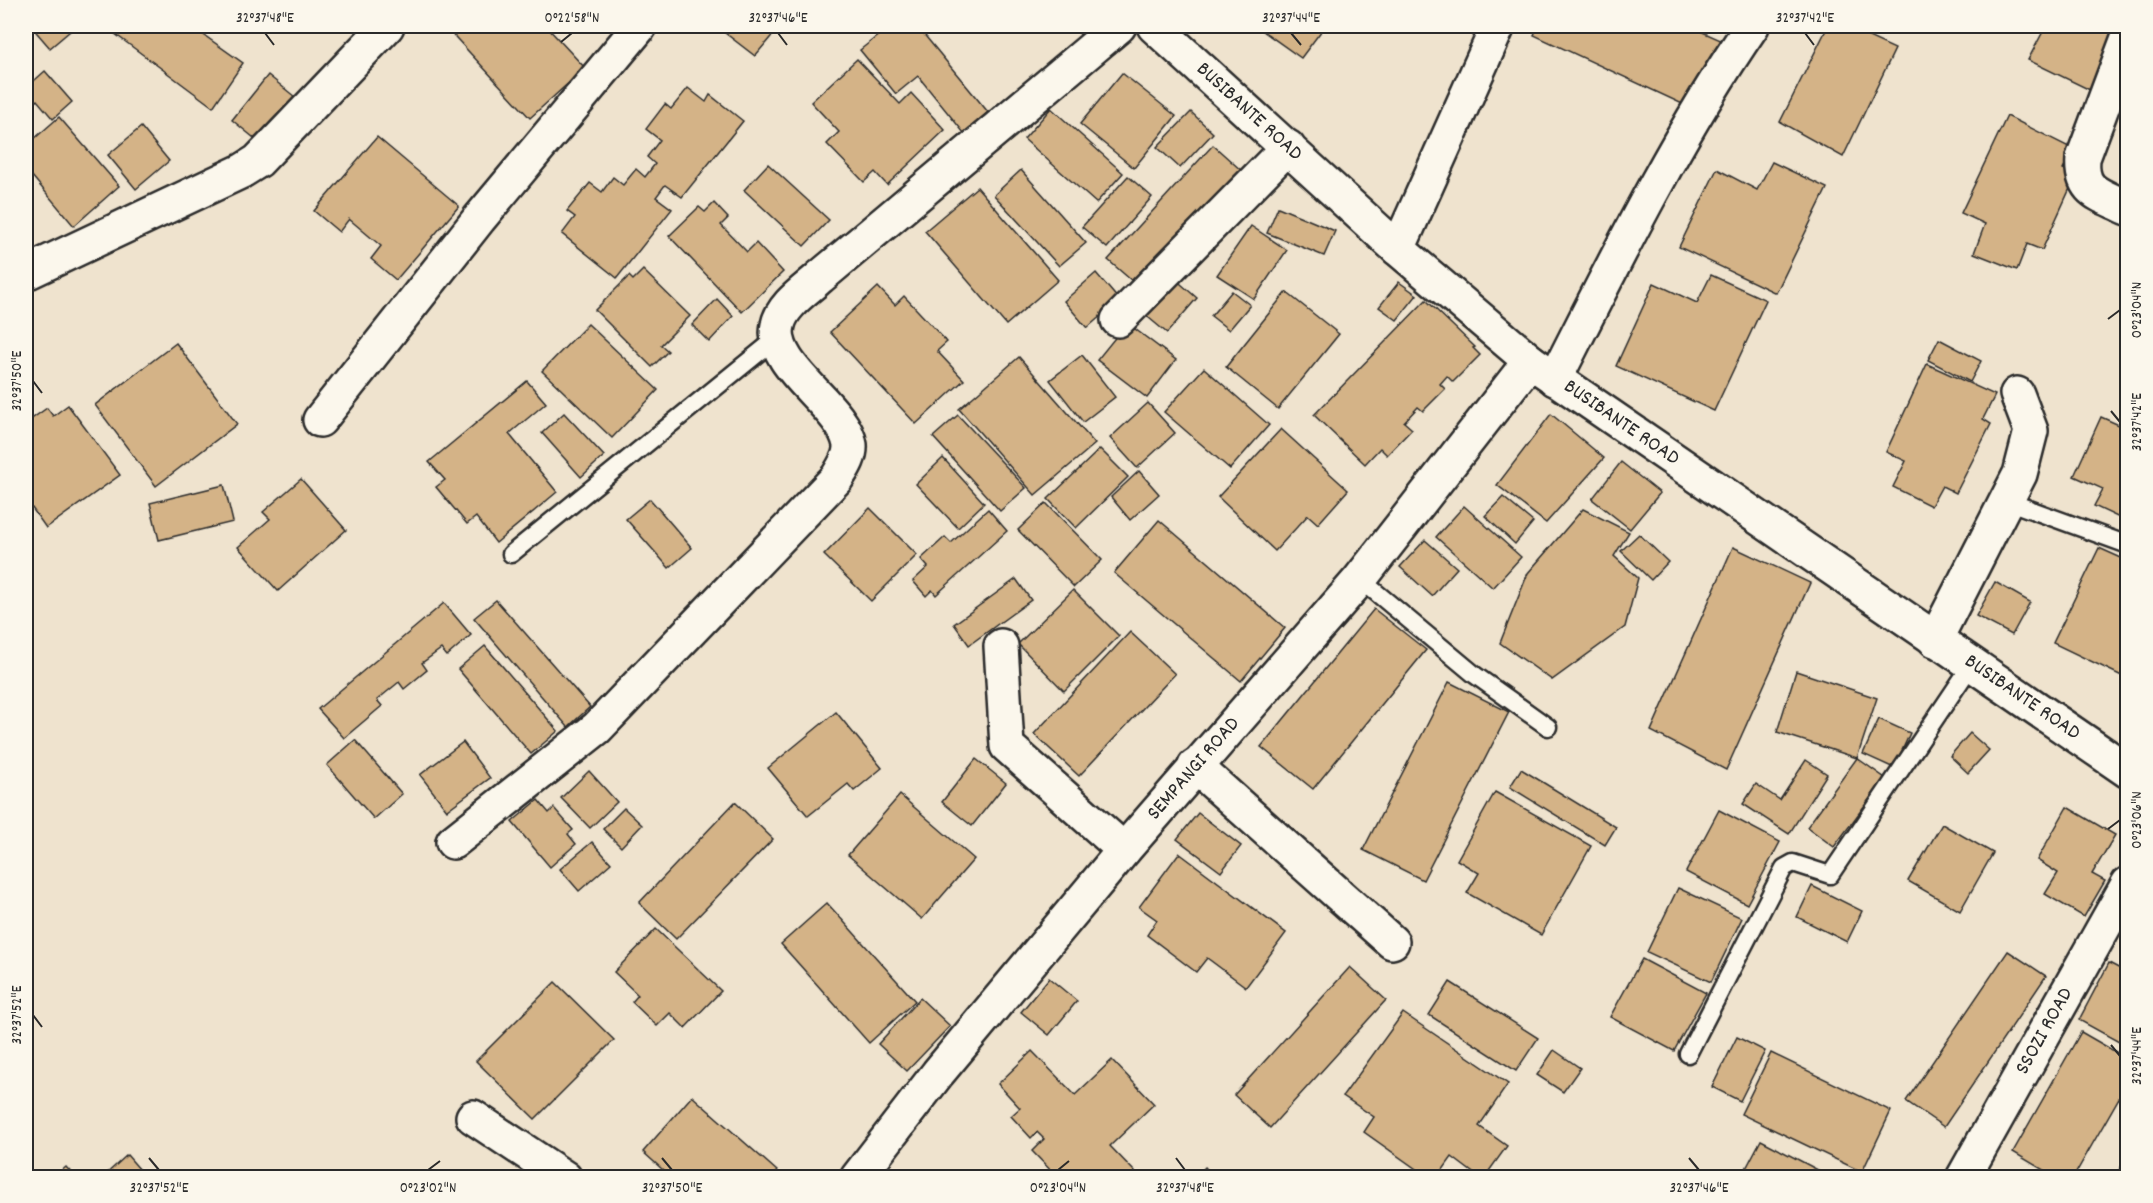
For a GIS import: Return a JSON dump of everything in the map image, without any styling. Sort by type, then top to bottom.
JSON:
[{"type":"street","points":[[26,273],[242,171],[258,161],[387,26]]},
{"type":"street","points":[[320,420],[479,219],[640,26]]},
{"type":"street","points":[[453,842],[597,728],[842,470],[847,462],[850,446],[844,429],[782,353],[777,325],[784,311],[820,277],[1119,26]]},
{"type":"street","name":"BUSIBANTE ROAD","points":[[1154,26],[1398,249],[1543,370],[2127,771]]},
{"type":"street","points":[[1398,249],[1498,26]]},
{"type":"street","name":"SEMPANGI ROAD","points":[[857,1178],[938,1073],[1195,766],[1543,370],[1638,217],[1709,92],[1752,26]]},
{"type":"street","points":[[2127,38],[2083,158],[2082,172],[2085,183],[2091,190],[2127,208]]},
{"type":"street","points":[[1118,320],[1288,147]]},
{"type":"street","points":[[1935,640],[2020,474],[2031,431],[2017,394]]},
{"type":"street","points":[[1001,645],[1007,746],[1124,850]]},
{"type":"street","points":[[1195,766],[1392,942]]},
{"type":"street","name":"SSOZI ROAD","points":[[1974,1174],[2127,884]]},
{"type":"street","points":[[473,1117],[565,1178]]},
{"type":"lane","points":[[511,554],[778,337]]},
{"type":"lane","points":[[2007,501],[2127,545]]},
{"type":"lane","points":[[1360,579],[1475,675],[1548,727]]},
{"type":"lane","points":[[1688,1054],[1784,868],[1793,863],[1830,875],[1972,664]]},
{"type":"building","points":[[31,26],[76,26],[50,48]]},
{"type":"building","points":[[109,26],[191,26],[243,63],[213,107],[107,28]]},
{"type":"building","points":[[445,26],[546,26],[585,68],[530,118]]},
{"type":"building","points":[[716,26],[780,26],[755,56]]},
{"type":"building","points":[[890,26],[917,26],[988,112],[964,133],[918,76],[896,94],[860,50]]},
{"type":"building","points":[[1071,26],[1092,26],[1082,36]]},
{"type":"building","points":[[1256,26],[1325,26],[1301,58]]},
{"type":"building","points":[[1538,26],[1689,26],[1723,41],[1691,108],[1534,35]]},
{"type":"building","points":[[1828,26],[1845,26],[1895,49],[1843,157],[1780,122]]},
{"type":"building","points":[[2046,26],[2123,26],[2090,90],[2028,60]]},
{"type":"building","points":[[857,59],[900,104],[911,93],[945,130],[887,185],[875,172],[864,182],[827,144],[839,132],[811,102]]},
{"type":"building","points":[[45,71],[72,102],[53,119],[37,100],[26,111],[26,88]]},
{"type":"building","points":[[1122,73],[1176,116],[1134,168],[1080,124]]},
{"type":"building","points":[[268,75],[295,97],[259,142],[232,120]]},
{"type":"building","points":[[688,88],[706,102],[710,95],[743,121],[682,197],[665,185],[656,197],[672,209],[617,278],[562,234],[575,217],[567,211],[590,183],[602,192],[613,177],[623,185],[636,169],[645,177],[655,164],[647,157],[660,140],[646,129],[665,104],[671,109]]},
{"type":"building","points":[[1051,108],[1123,173],[1096,203],[1024,139]]},
{"type":"building","points":[[1191,112],[1213,133],[1180,168],[1157,147]]},
{"type":"building","points":[[2007,116],[2073,149],[2063,169],[2076,175],[2042,250],[2027,244],[2017,270],[1974,253],[1985,224],[1961,213]]},
{"type":"building","points":[[59,117],[119,186],[74,226],[26,169],[26,146]]},
{"type":"building","points":[[141,127],[169,161],[136,189],[108,155]]},
{"type":"building","points":[[377,137],[459,206],[396,280],[371,259],[381,246],[349,219],[339,232],[314,211]]},
{"type":"building","points":[[1213,145],[1243,172],[1139,287],[1108,260]]},
{"type":"building","points":[[1772,162],[1827,188],[1776,293],[1679,247],[1717,169],[1757,190]]},
{"type":"building","points":[[768,164],[829,220],[804,246],[744,190]]},
{"type":"building","points":[[1021,170],[1086,243],[1059,266],[994,195]]},
{"type":"building","points":[[1128,176],[1152,197],[1107,248],[1082,227]]},
{"type":"building","points":[[977,187],[1058,280],[1006,325],[925,231]]},
{"type":"building","points":[[714,203],[728,218],[721,225],[747,252],[756,243],[783,272],[742,312],[669,236],[699,207],[705,212]]},
{"type":"building","points":[[1278,207],[1335,231],[1324,256],[1267,233]]},
{"type":"building","points":[[1251,226],[1287,250],[1254,299],[1217,275]]},
{"type":"building","points":[[643,270],[690,316],[661,345],[668,351],[652,367],[595,310],[629,276],[633,280]]},
{"type":"building","points":[[1096,273],[1119,300],[1087,328],[1064,301]]},
{"type":"building","points":[[1711,275],[1766,300],[1714,411],[1616,366],[1654,283],[1697,303]]},
{"type":"building","points":[[1173,277],[1197,298],[1167,333],[1143,313]]},
{"type":"building","points":[[1399,282],[1417,295],[1397,320],[1379,307]]},
{"type":"building","points":[[878,287],[895,305],[904,296],[947,342],[937,351],[964,380],[916,424],[830,332]]},
{"type":"building","points":[[1232,291],[1250,305],[1229,330],[1211,316]]},
{"type":"building","points":[[1286,292],[1339,334],[1278,409],[1226,367]]},
{"type":"building","points":[[717,299],[733,316],[709,342],[692,325]]},
{"type":"building","points":[[1426,300],[1475,347],[1473,348],[1480,355],[1453,382],[1447,376],[1440,384],[1445,389],[1423,411],[1418,407],[1404,422],[1412,429],[1387,455],[1380,448],[1365,464],[1314,415]]},
{"type":"building","points":[[1127,323],[1176,360],[1147,398],[1097,360]]},
{"type":"building","points":[[588,324],[658,390],[612,438],[542,371]]},
{"type":"building","points":[[1939,339],[1981,361],[1970,382],[1928,360]]},
{"type":"building","points":[[176,343],[237,424],[156,486],[95,405]]},
{"type":"building","points":[[1082,355],[1115,397],[1083,422],[1050,380]]},
{"type":"building","points":[[1019,357],[1095,444],[1035,495],[959,409]]},
{"type":"building","points":[[1927,364],[1995,395],[1983,419],[1991,424],[1956,493],[1942,486],[1931,506],[1893,487],[1906,461],[1886,452]]},
{"type":"building","points":[[1204,368],[1269,425],[1230,469],[1164,412]]},
{"type":"building","points":[[527,381],[546,403],[509,434],[557,492],[496,543],[476,517],[467,524],[436,487],[445,480],[429,462]]},
{"type":"building","points":[[1148,403],[1175,433],[1137,468],[1110,438]]},
{"type":"building","points":[[68,405],[120,475],[46,528],[32,508],[26,512],[26,423],[47,408],[53,416]]},
{"type":"building","points":[[564,413],[604,456],[581,477],[542,433]]},
{"type":"building","points":[[1551,414],[1604,458],[1546,523],[1497,485]]},
{"type":"building","points":[[958,415],[1026,488],[1000,511],[933,437]]},
{"type":"building","points":[[2101,417],[2128,429],[2128,522],[2094,506],[2103,489],[2074,476]]},
{"type":"building","points":[[1281,429],[1348,490],[1318,524],[1308,515],[1275,551],[1218,497]]},
{"type":"building","points":[[1100,449],[1128,477],[1076,528],[1048,499]]},
{"type":"building","points":[[943,458],[984,503],[958,528],[916,484]]},
{"type":"building","points":[[1621,462],[1660,493],[1630,529],[1592,499]]},
{"type":"building","points":[[1139,471],[1159,494],[1130,520],[1111,497]]},
{"type":"building","points":[[301,479],[346,530],[278,591],[238,547],[270,519],[263,512]]},
{"type":"building","points":[[224,485],[233,522],[159,540],[150,503]]},
{"type":"building","points":[[1503,497],[1533,522],[1515,544],[1485,516]]},
{"type":"building","points":[[650,499],[692,548],[669,568],[626,519]]},
{"type":"building","points":[[1046,503],[1102,560],[1074,587],[1018,530]]},
{"type":"building","points":[[1464,506],[1521,557],[1493,588],[1436,537]]},
{"type":"building","points":[[870,508],[917,555],[871,601],[824,555]]},
{"type":"building","points":[[988,509],[1007,531],[936,595],[932,590],[926,596],[913,581],[928,567],[921,559],[945,537],[951,543]]},
{"type":"building","points":[[1583,509],[1629,532],[1614,556],[1638,578],[1625,627],[1552,680],[1500,643],[1528,573]]},
{"type":"building","points":[[1159,520],[1285,628],[1241,681],[1114,573]]},
{"type":"building","points":[[1639,534],[1668,562],[1651,580],[1621,551]]},
{"type":"building","points":[[1425,540],[1457,568],[1432,596],[1400,567]]},
{"type":"building","points":[[1733,547],[1810,583],[1726,770],[1651,731]]},
{"type":"building","points":[[2099,548],[2128,561],[2126,678],[2053,643]]},
{"type":"building","points":[[1016,579],[1031,600],[969,645],[954,624]]},
{"type":"building","points":[[1995,582],[2030,602],[2012,635],[1976,616]]},
{"type":"building","points":[[1073,590],[1119,636],[1064,691],[1018,644]]},
{"type":"building","points":[[496,600],[590,707],[568,727],[474,618]]},
{"type":"building","points":[[444,603],[471,635],[447,656],[441,649],[422,663],[427,670],[404,689],[399,682],[377,700],[382,706],[344,738],[318,709]]},
{"type":"building","points":[[1374,609],[1426,650],[1313,789],[1261,747]]},
{"type":"building","points":[[1130,632],[1175,674],[1079,776],[1034,734]]},
{"type":"building","points":[[485,646],[558,731],[531,754],[458,669]]},
{"type":"building","points":[[1796,671],[1877,698],[1857,758],[1777,732]]},
{"type":"building","points":[[1449,682],[1509,712],[1423,880],[1363,850]]},
{"type":"building","points":[[836,712],[882,768],[854,791],[848,784],[808,816],[768,768]]},
{"type":"building","points":[[1879,719],[1910,733],[1894,768],[1863,754]]},
{"type":"building","points":[[1970,733],[1989,750],[1968,773],[1950,756]]},
{"type":"building","points":[[355,740],[402,794],[374,819],[327,765]]},
{"type":"building","points":[[463,742],[490,778],[447,810],[420,775]]},
{"type":"building","points":[[1857,758],[1885,778],[1834,847],[1807,827]]},
{"type":"building","points":[[976,759],[1006,783],[972,826],[942,802]]},
{"type":"building","points":[[1806,760],[1827,774],[1789,834],[1743,804],[1756,784],[1780,800]]},
{"type":"building","points":[[1521,769],[1616,827],[1605,845],[1510,787]]},
{"type":"building","points":[[589,771],[617,802],[590,828],[561,798]]},
{"type":"building","points":[[1495,792],[1591,846],[1541,935],[1467,893],[1479,873],[1457,860]]},
{"type":"building","points":[[900,795],[974,859],[922,919],[848,855]]},
{"type":"building","points":[[538,800],[549,813],[554,808],[573,830],[568,834],[576,844],[550,867],[512,822]]},
{"type":"building","points":[[735,802],[773,839],[676,939],[639,903]]},
{"type":"building","points":[[2067,807],[2115,835],[2092,874],[2105,881],[2084,917],[2045,894],[2058,873],[2037,860]]},
{"type":"building","points":[[624,808],[642,825],[621,847],[603,829]]},
{"type":"building","points":[[1719,810],[1780,842],[1747,904],[1686,872]]},
{"type":"building","points":[[1198,813],[1241,846],[1221,872],[1177,839]]},
{"type":"building","points":[[1942,824],[1993,853],[1960,911],[1908,881]]},
{"type":"building","points":[[592,842],[611,863],[579,891],[560,869]]},
{"type":"building","points":[[1179,853],[1286,933],[1246,987],[1207,958],[1196,972],[1147,935],[1157,920],[1139,907]]},
{"type":"building","points":[[1812,886],[1862,911],[1847,942],[1797,917]]},
{"type":"building","points":[[1678,888],[1742,918],[1711,982],[1647,952]]},
{"type":"building","points":[[827,903],[915,1001],[869,1043],[781,944]]},
{"type":"building","points":[[656,929],[721,991],[685,1028],[670,1013],[657,1026],[632,1002],[638,995],[614,972]]},
{"type":"building","points":[[2008,951],[2046,976],[1944,1127],[1906,1101]]},
{"type":"building","points":[[1642,959],[1706,993],[1674,1051],[1610,1017]]},
{"type":"building","points":[[2109,963],[2128,973],[2128,1047],[2079,1020]]},
{"type":"building","points":[[1350,967],[1386,1000],[1270,1128],[1234,1095]]},
{"type":"building","points":[[1049,978],[1077,1001],[1049,1035],[1021,1012]]},
{"type":"building","points":[[555,982],[614,1040],[535,1119],[476,1061]]},
{"type":"building","points":[[1450,982],[1538,1038],[1516,1071],[1429,1015]]},
{"type":"building","points":[[920,998],[950,1026],[907,1071],[878,1044]]},
{"type":"building","points":[[1403,1013],[1508,1084],[1479,1126],[1507,1146],[1484,1178],[1480,1178],[1452,1157],[1437,1178],[1429,1178],[1364,1132],[1374,1117],[1343,1096]]},
{"type":"building","points":[[2081,1032],[2128,1059],[2128,1082],[2073,1178],[2057,1178],[2013,1152]]},
{"type":"building","points":[[1737,1037],[1765,1051],[1740,1101],[1712,1087]]},
{"type":"building","points":[[1554,1050],[1580,1068],[1563,1092],[1537,1075]]},
{"type":"building","points":[[1032,1051],[1075,1095],[1112,1060],[1154,1104],[1110,1146],[1135,1172],[1129,1178],[1058,1178],[1032,1151],[1044,1139],[1037,1132],[1031,1138],[1011,1116],[1020,1108],[998,1084]]},
{"type":"building","points":[[1771,1053],[1891,1111],[1862,1172],[1741,1114]]},
{"type":"building","points":[[692,1096],[777,1171],[771,1178],[672,1178],[643,1152]]},
{"type":"building","points":[[1761,1140],[1833,1178],[1741,1178]]},
{"type":"building","points":[[127,1155],[147,1178],[103,1177]]},
{"type":"building","points":[[2128,1156],[2128,1178],[2114,1178]]},
{"type":"building","points":[[66,1167],[76,1178],[53,1178]]},
{"type":"building","points":[[1205,1167],[1215,1178],[1194,1178]]}]
